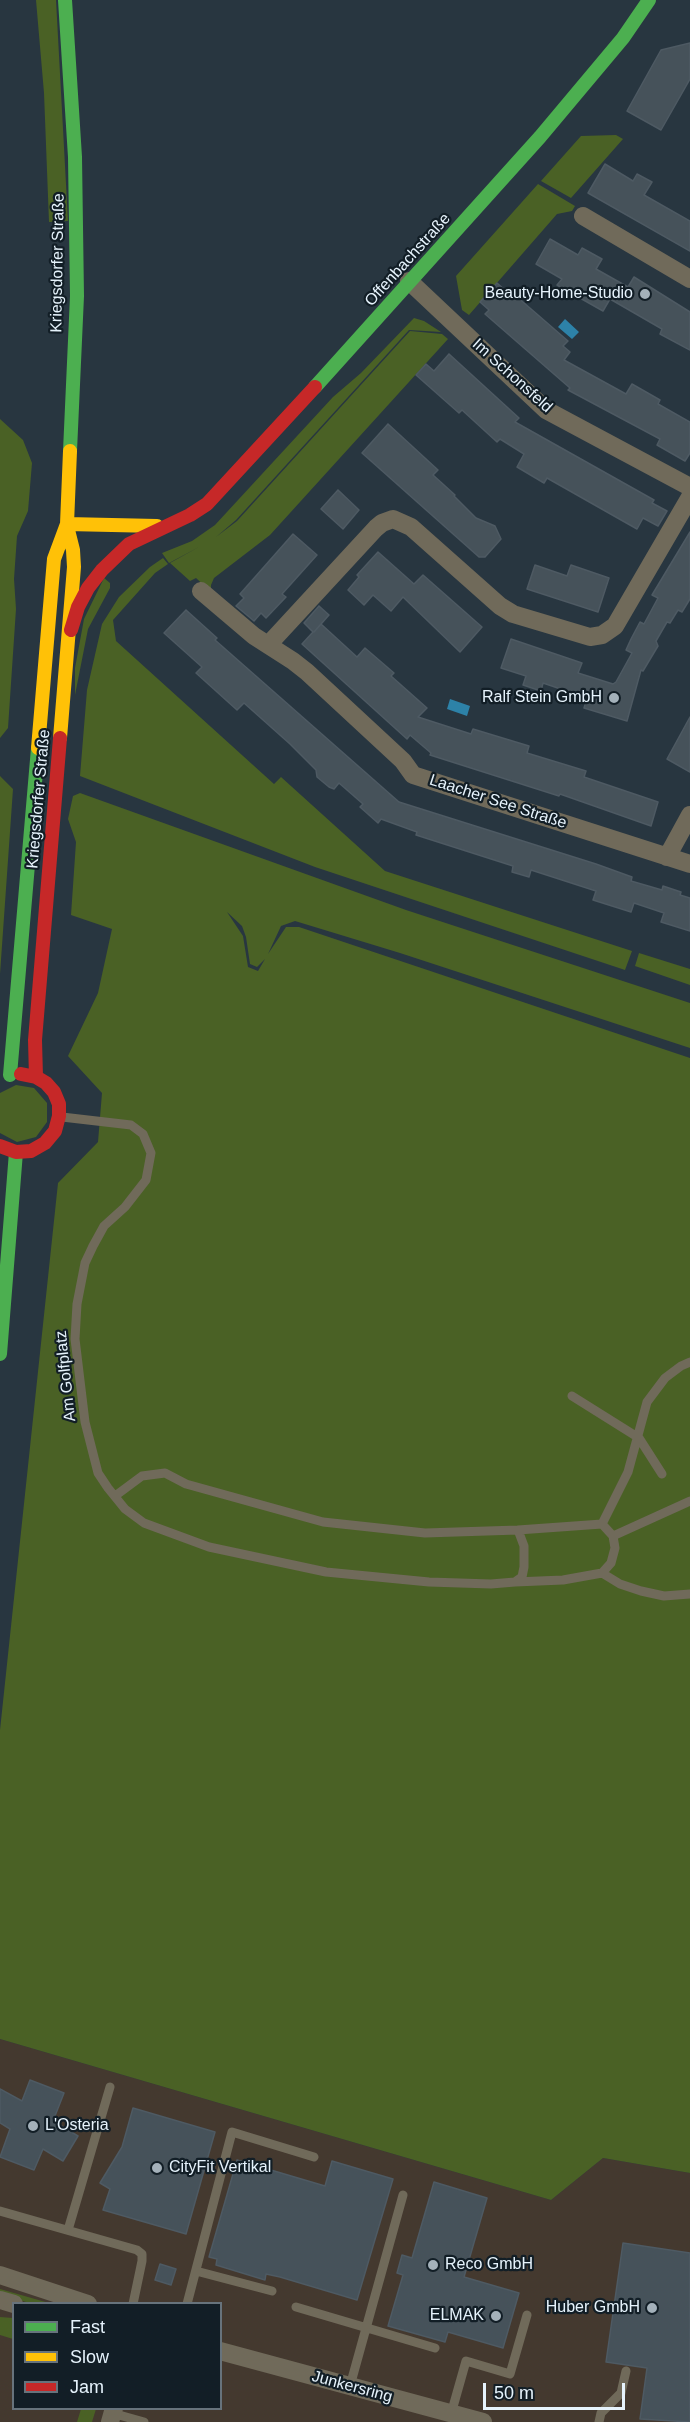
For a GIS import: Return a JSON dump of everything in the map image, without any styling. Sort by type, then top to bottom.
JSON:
[{"type":"main road","name":"Kriegsdorfer Straße","points":[[36,1077],[36,1029],[75,561],[67,525],[77,296],[75,157],[65,0]]},
{"type":"main road","name":"Offenbachstraße","points":[[71,630],[78,607],[88,588],[108,564],[129,544],[190,515],[221,491],[570,103],[649,0]]},
{"type":"main road","name":"Offenbachstraße","points":[[67,525],[135,527],[172,522]]},
{"type":"main road","name":"Kriegsdorfer Straße","points":[[5,1077],[16,1028],[54,559],[67,525]]},
{"type":"main road","points":[[0,1146],[16,1152],[32,1150],[45,1143],[55,1131],[59,1116],[54,1092],[46,1083],[36,1077],[23,1074],[5,1077]]},
{"type":"main road","points":[[0,1354],[16,1152]]},
{"type":"street","points":[[583,216],[690,279]]},
{"type":"street","name":"Im Schonsfeld","points":[[409,281],[546,410],[690,487]]},
{"type":"street","points":[[268,645],[376,528],[393,519],[411,526],[500,606],[513,614],[590,637],[602,636],[615,626],[690,497]]},
{"type":"street","name":"Laacher See Straße","points":[[201,591],[255,636],[293,661],[322,686],[403,761],[413,775],[690,864]]},
{"type":"street","points":[[667,856],[690,814]]},
{"type":"street","points":[[0,2275],[82,2302]]},
{"type":"street","name":"Junkersring","points":[[222,2352],[483,2422]]},
{"type":"lane","name":"Am Golfplatz","points":[[59,1116],[131,1125],[143,1134],[151,1153],[146,1180],[124,1207],[104,1226],[93,1246],[85,1263],[76,1304],[75,1339],[80,1389],[98,1473],[115,1496]]},
{"type":"lane","points":[[602,1524],[628,1472],[647,1402],[665,1378],[690,1362]]},
{"type":"lane","points":[[572,1396],[639,1438],[662,1474]]},
{"type":"lane","points":[[165,1473],[186,1484],[323,1522],[425,1533],[602,1524],[613,1536],[615,1548],[611,1563],[603,1573],[563,1580],[429,1582],[373,1578],[295,1567],[209,1547],[144,1523],[125,1509],[115,1496],[142,1476],[165,1473]]},
{"type":"lane","points":[[613,1536],[690,1500]]},
{"type":"lane","points":[[515,1582],[522,1576],[524,1567],[524,1546],[518,1530]]},
{"type":"lane","points":[[603,1573],[620,1584],[641,1591],[664,1596],[690,1594]]},
{"type":"lane","points":[[68,2230],[110,2087]]},
{"type":"lane","points":[[188,2302],[232,2132],[314,2157]]},
{"type":"lane","points":[[350,2386],[403,2195]]},
{"type":"lane","points":[[0,2211],[137,2250],[142,2254],[133,2302]]},
{"type":"lane","points":[[196,2271],[272,2291]]},
{"type":"lane","points":[[296,2307],[435,2348]]},
{"type":"lane","points":[[451,2414],[466,2361],[510,2374],[527,2315]]},
{"type":"lane","points":[[599,2422],[601,2413],[621,2392],[626,2371]]},
{"type":"lane","points":[[112,2415],[144,2422]]},
{"type":"shaded area","points":[[0,2039],[551,2200],[603,2158],[690,2173],[690,2422],[0,2422]]},
{"type":"green space","points":[[36,0],[56,0],[68,221],[49,222],[44,93]]},
{"type":"green space","points":[[616,135],[623,139],[571,198],[541,181],[581,136]]},
{"type":"green space","points":[[538,184],[575,206],[572,211],[557,214],[469,315],[462,310],[456,276]]},
{"type":"green space","points":[[414,318],[424,321],[441,332],[409,330],[236,520],[216,537],[237,521],[410,331],[442,334],[448,339],[270,535],[214,578],[211,592],[196,578],[190,581],[170,563],[199,547],[169,563],[162,553],[192,541],[215,525],[333,397],[361,373]]},
{"type":"green space","points":[[0,419],[23,440],[32,463],[28,511],[17,536],[14,579],[16,609],[8,728],[0,738]]},
{"type":"green space","points":[[163,558],[168,564],[155,573],[113,620],[116,641],[274,784],[281,777],[385,871],[632,951],[625,970],[315,867],[80,776],[87,690],[102,624],[119,597],[150,567]]},
{"type":"green space","points":[[104,578],[110,583],[110,588],[88,629],[75,695],[75,668],[84,619]]},
{"type":"green space","points":[[0,776],[13,789],[0,974]]},
{"type":"green space","points":[[80,793],[406,910],[690,1003],[690,1048],[295,921],[281,926],[268,954],[286,927],[299,927],[690,1058],[690,2173],[603,2158],[551,2200],[0,2039],[0,1730],[58,1183],[98,1142],[102,1093],[68,1056],[98,993],[112,929],[71,915],[76,842],[68,819],[73,796]],"holes":[[[227,912],[242,926],[250,964],[257,967],[265,959],[258,971],[248,967],[243,936]]]},
{"type":"green space","points":[[639,953],[690,969],[690,985],[635,966]]},
{"type":"green space","points":[[16,1085],[34,1088],[47,1103],[47,1122],[36,1137],[17,1142],[0,1133],[0,1093]]},
{"type":"green space","points":[[0,2289],[46,2302],[26,2302],[0,2295]]},
{"type":"green space","points":[[0,2317],[12,2318],[12,2339],[0,2335]]},
{"type":"green space","points":[[81,2410],[96,2410],[92,2422],[77,2422]]},
{"type":"water","points":[[565,319],[579,332],[572,339],[558,327]]},
{"type":"water","points":[[450,699],[470,706],[467,716],[447,709]]},
{"type":"building","points":[[690,43],[690,79],[661,130],[627,111],[661,50]]},
{"type":"building","points":[[605,164],[633,181],[637,174],[652,182],[644,195],[690,221],[690,251],[588,193]]},
{"type":"building","points":[[550,239],[578,255],[582,248],[602,259],[596,269],[628,287],[634,277],[690,312],[690,350],[660,334],[662,329],[610,299],[603,311],[557,285],[562,279],[536,264]]},
{"type":"building","points":[[497,283],[506,291],[508,289],[568,341],[563,346],[570,352],[564,360],[626,394],[632,384],[660,400],[658,404],[690,422],[690,453],[685,461],[657,445],[660,439],[568,390],[570,388],[485,314],[489,310],[480,302]]},
{"type":"building","points":[[449,354],[519,418],[515,422],[654,500],[652,503],[667,511],[658,526],[643,518],[637,529],[547,478],[544,483],[517,467],[524,454],[500,439],[497,442],[462,410],[459,413],[416,375],[426,364],[434,371]]},
{"type":"building","points":[[388,424],[438,470],[433,475],[476,518],[495,526],[501,539],[485,557],[479,557],[362,453]]},
{"type":"building","points":[[338,490],[359,510],[343,529],[321,509]]},
{"type":"building","points":[[690,532],[690,599],[682,612],[678,610],[670,623],[667,622],[656,641],[658,646],[643,671],[641,670],[627,721],[584,708],[587,698],[543,683],[541,691],[523,685],[526,676],[501,668],[511,639],[582,663],[578,673],[613,684],[616,682],[632,653],[626,650],[631,639],[640,622],[644,624],[658,598],[652,595]]},
{"type":"building","points":[[293,534],[317,555],[282,594],[286,597],[266,618],[261,613],[254,621],[236,606],[244,598],[240,594]]},
{"type":"building","points":[[378,552],[414,584],[423,575],[482,627],[460,652],[403,597],[391,611],[373,595],[364,605],[348,590],[359,577],[357,575]]},
{"type":"building","points":[[535,565],[567,576],[571,565],[609,578],[598,612],[527,589]]},
{"type":"building","points":[[319,606],[329,615],[321,624],[357,657],[365,648],[394,673],[391,676],[427,708],[418,717],[471,734],[473,729],[529,746],[527,753],[586,771],[584,777],[658,802],[651,826],[560,794],[559,796],[430,755],[431,753],[410,735],[407,739],[302,644],[313,632],[304,623]]},
{"type":"building","points":[[186,610],[217,638],[215,640],[399,802],[596,864],[632,877],[631,881],[662,890],[663,886],[681,892],[680,895],[690,898],[690,931],[661,922],[664,913],[634,903],[631,912],[593,900],[596,891],[531,870],[529,877],[512,872],[513,866],[416,835],[417,832],[381,819],[378,823],[360,807],[363,804],[339,783],[334,789],[317,777],[316,770],[244,703],[237,710],[196,673],[202,667],[164,633]]},
{"type":"building","points":[[690,717],[690,772],[667,759]]},
{"type":"building","name":"L'Osteria","points":[[30,2080],[64,2093],[53,2121],[78,2136],[63,2161],[43,2149],[34,2170],[0,2157],[10,2129],[0,2123],[0,2089],[22,2101]]},
{"type":"building","name":"CityFit Vertikal","points":[[133,2108],[215,2132],[186,2234],[103,2210],[110,2189],[100,2183],[122,2147]]},
{"type":"building","points":[[237,2160],[325,2186],[332,2161],[393,2179],[357,2300],[280,2277],[266,2274],[265,2280],[216,2265],[217,2259],[209,2257]]},
{"type":"building","name":"Reco GmbH","points":[[434,2182],[487,2198],[464,2277],[519,2293],[503,2348],[448,2332],[445,2342],[388,2326],[403,2275],[397,2273],[402,2255],[412,2258]]},
{"type":"building","name":"Huber GmbH","points":[[623,2243],[690,2253],[690,2422],[640,2419],[647,2368],[606,2362]]},
{"type":"building","points":[[160,2264],[176,2269],[171,2285],[155,2280]]},
{"type":"traffic: fast","points":[[65,0],[75,157],[77,296],[70,451]]},
{"type":"traffic: fast","points":[[315,387],[540,137],[623,38],[649,0]]},
{"type":"traffic: fast","points":[[10,1075],[38,748]]},
{"type":"traffic: fast","points":[[0,1354],[16,1152]]},
{"type":"traffic: slow","points":[[38,748],[54,559],[67,524],[70,451]]},
{"type":"traffic: slow","points":[[67,524],[157,526]]},
{"type":"traffic: slow","points":[[60,738],[74,567],[73,550],[67,526]]},
{"type":"traffic: jam","points":[[71,630],[78,607],[88,588],[102,570],[129,544],[190,515],[207,504],[315,387]]},
{"type":"traffic: jam","points":[[36,1077],[35,1040],[60,738]]},
{"type":"traffic: jam","points":[[0,1146],[16,1152],[31,1151],[45,1143],[55,1131],[59,1104],[54,1092],[36,1077],[21,1074]]},
{"type":"place","name":"Beauty-Home-Studio","points":[[645,294]]},
{"type":"place","name":"Ralf Stein GmbH","points":[[614,698]]},
{"type":"place","name":"L'Osteria","points":[[33,2126]]},
{"type":"place","name":"CityFit Vertikal","points":[[157,2168]]},
{"type":"place","name":"Reco GmbH","points":[[433,2265]]},
{"type":"place","name":"Huber GmbH","points":[[652,2308]]},
{"type":"place","name":"ELMAK","points":[[496,2316]]}]
